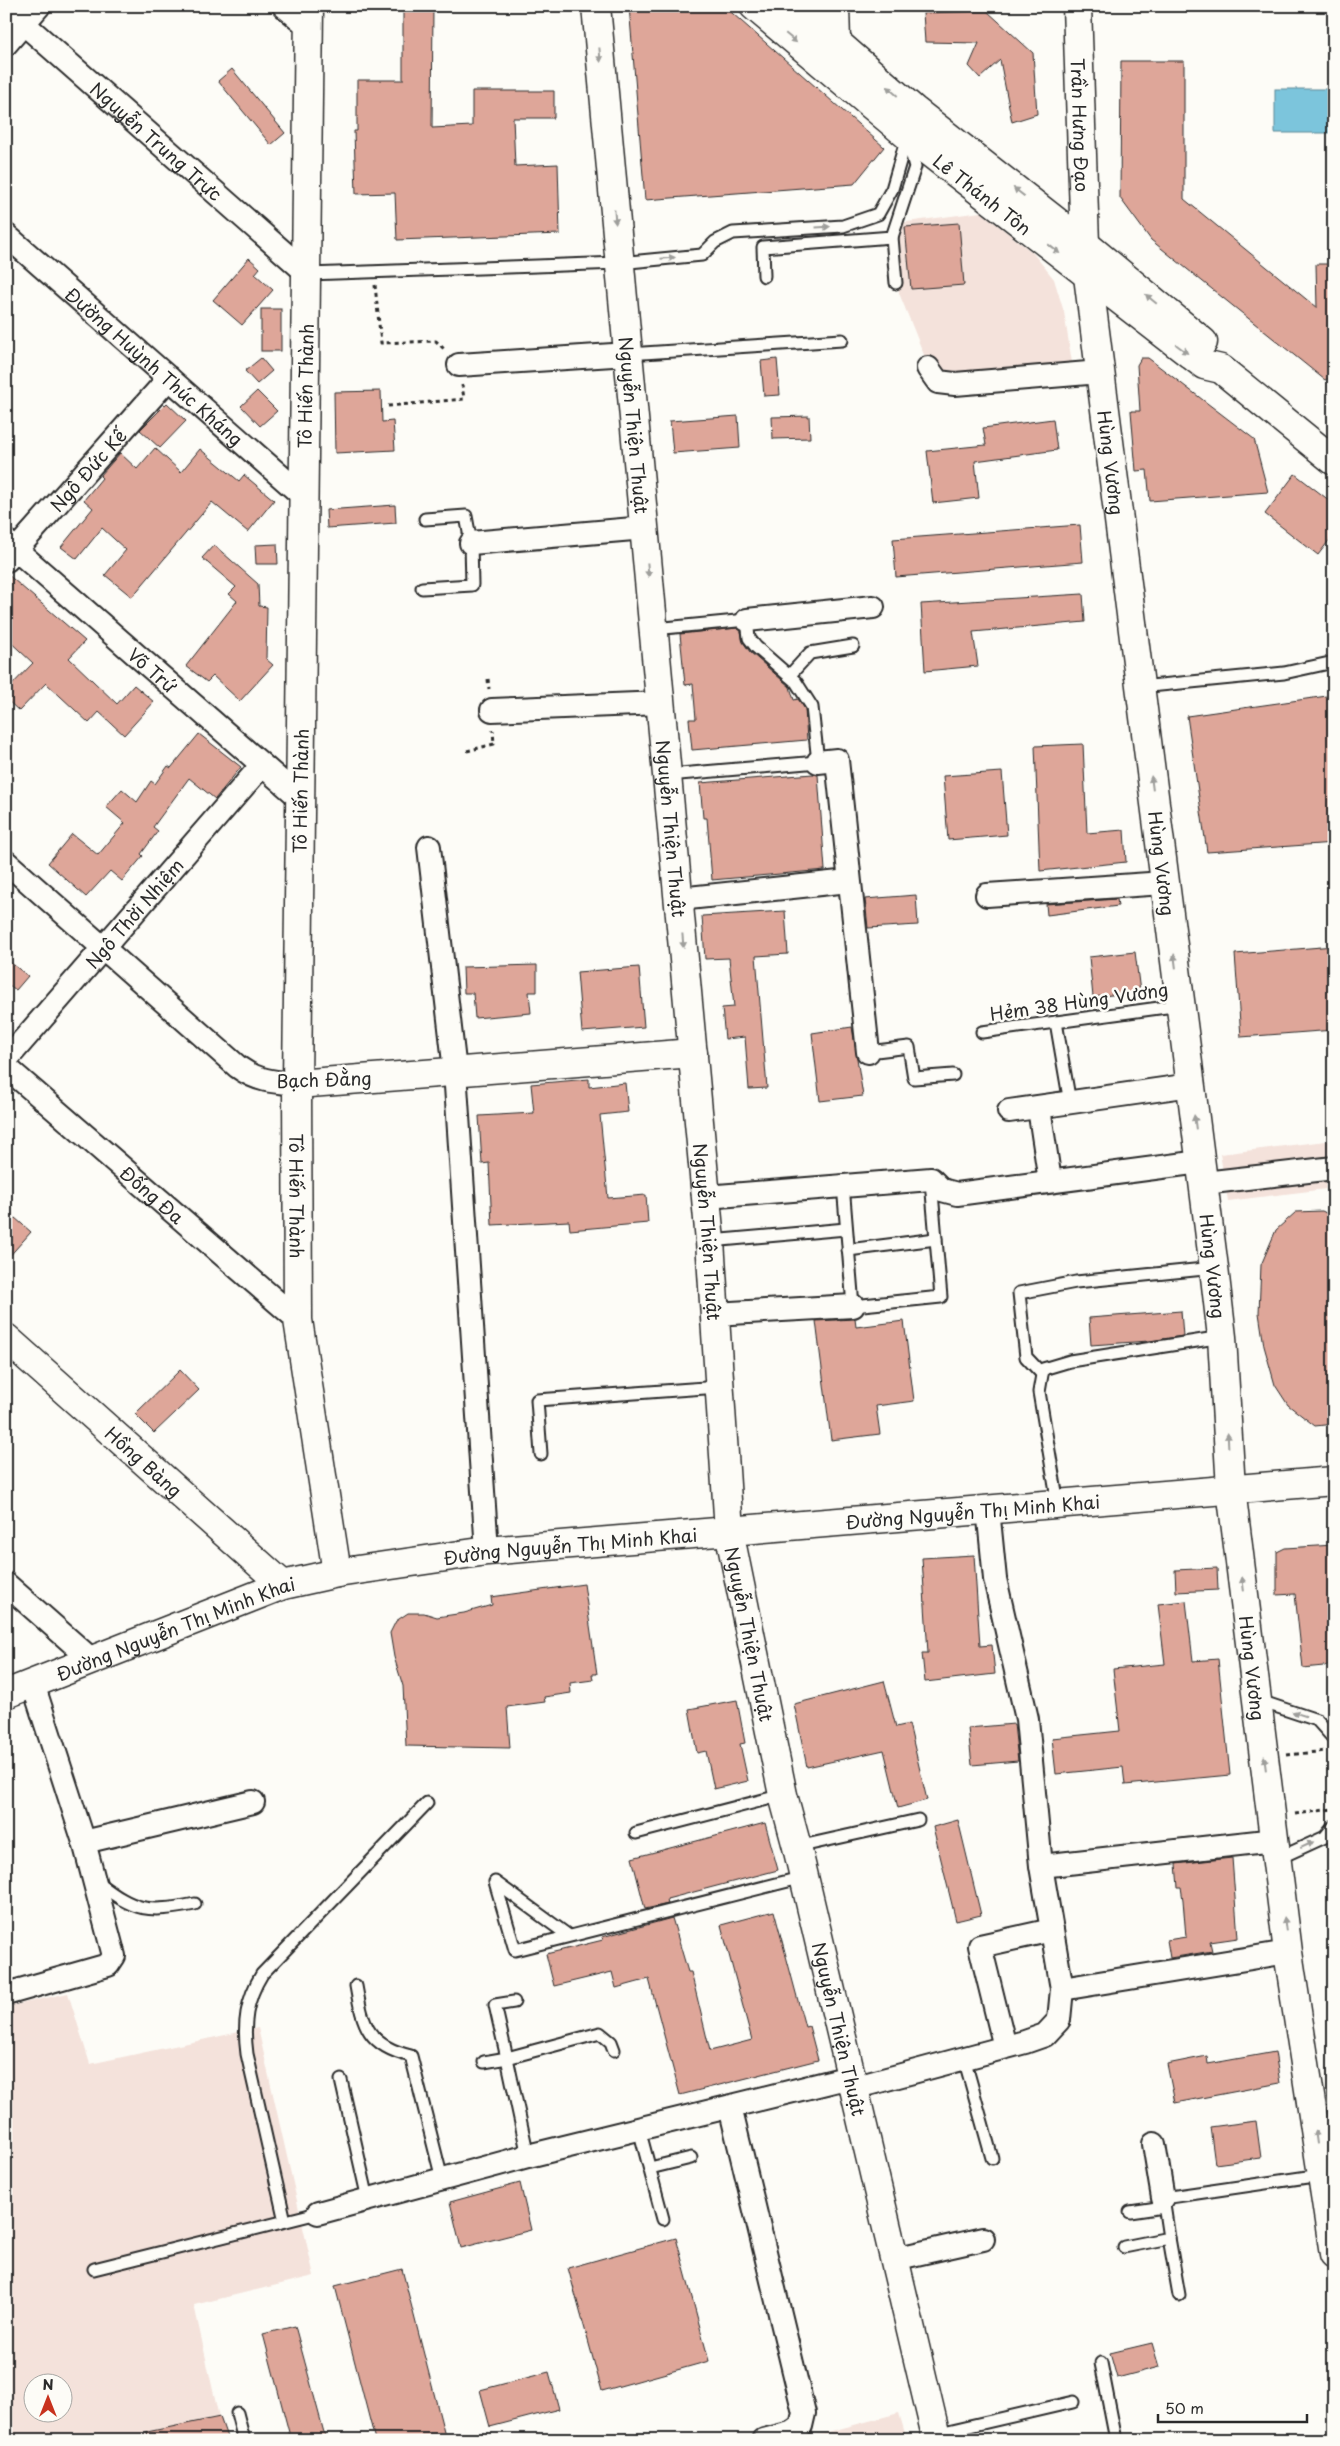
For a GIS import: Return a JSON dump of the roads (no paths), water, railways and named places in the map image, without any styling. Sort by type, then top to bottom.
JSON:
[{"type":"street","points":[[6,44],[39,6]]},
{"type":"street","points":[[284,6],[309,17]]},
{"type":"street","name":"Nguyễn Thiện Thuật","points":[[596,6],[710,1241],[729,1531],[783,1795],[797,1847],[936,2437]]},
{"type":"street","name":"Lê Thánh Tôn","points":[[754,6],[828,52],[1088,276],[1204,365],[1221,369],[1334,461]]},
{"type":"street","name":"Lê Thánh Tôn","points":[[795,6],[828,52]]},
{"type":"street","points":[[828,52],[835,6]]},
{"type":"street","name":"Trần Hưng Đạo","points":[[1077,6],[1085,244],[1088,276]]},
{"type":"street","name":"Nguyễn Trung Trực","points":[[6,8],[308,274]]},
{"type":"street","name":"Tô Hiến Thành","points":[[309,17],[308,274],[302,496],[297,1084],[298,1320],[337,1573]]},
{"type":"street","name":"Lê Thánh Tôn","points":[[912,123],[1085,244],[1216,353],[1221,369]]},
{"type":"street","name":"Đường Huỳnh Thúc Kháng","points":[[6,234],[302,496]]},
{"type":"street","name":"Hùng Vương","points":[[1088,276],[1214,1268],[1222,1337],[1231,1489],[1288,1952],[1334,2252]]},
{"type":"street","points":[[459,366],[628,354]]},
{"type":"street","points":[[928,368],[938,382],[955,384],[1100,372]]},
{"type":"street","name":"Ngô Đức Kế","points":[[10,550],[169,378]]},
{"type":"street","points":[[470,543],[645,528]]},
{"type":"street","name":"Võ Trứ","points":[[10,550],[300,798]]},
{"type":"street","points":[[748,620],[873,607]]},
{"type":"street","points":[[492,710],[661,703]]},
{"type":"street","points":[[818,762],[837,760],[868,1052]]},
{"type":"street","name":"Ngô Thời Nhiệm","points":[[6,1060],[262,765]]},
{"type":"street","points":[[429,847],[455,1071],[487,1551]]},
{"type":"street","name":"Bạch Đằng","points":[[6,862],[253,1078],[297,1084],[693,1054]]},
{"type":"street","points":[[679,899],[849,881]]},
{"type":"street","points":[[987,896],[1164,883]]},
{"type":"street","name":"Đống Đa","points":[[6,1067],[298,1320]]},
{"type":"street","points":[[1009,1111],[1191,1085]]},
{"type":"street","points":[[1039,1108],[1050,1181]]},
{"type":"street","points":[[706,1197],[931,1179],[942,1190],[957,1194],[1050,1181],[1334,1168]]},
{"type":"street","points":[[714,1314],[853,1306]]},
{"type":"street","name":"Hồng Bàng","points":[[6,1338],[283,1585]]},
{"type":"street","name":"Đường Nguyễn Thị Minh Khai","points":[[6,1694],[283,1585],[337,1573],[487,1551],[1334,1480]]},
{"type":"street","points":[[318,2212],[528,2156],[730,2107],[964,2058],[1045,2034],[1059,2020],[1062,1989],[1041,1866],[1027,1719],[995,1579],[988,1509]]},
{"type":"street","points":[[6,1584],[93,1661]]},
{"type":"street","points":[[6,1994],[108,1965],[112,1962],[114,1956],[84,1842],[33,1684]]},
{"type":"street","points":[[84,1842],[253,1802]]},
{"type":"street","points":[[1041,1866],[1274,1839]]},
{"type":"street","points":[[1005,2047],[980,1946],[1052,1930]]},
{"type":"street","points":[[1062,1989],[1288,1952]]},
{"type":"street","points":[[730,2107],[804,2414],[801,2426],[791,2433],[764,2440]]},
{"type":"street","points":[[1154,2144],[1163,2202]]},
{"type":"street","points":[[894,2259],[982,2239]]},
{"type":"lane","points":[[308,274],[620,262],[702,255],[715,242],[733,233],[843,226],[878,214],[892,189],[912,123]]},
{"type":"lane","points":[[896,283],[892,237],[915,168],[912,123]]},
{"type":"lane","points":[[764,276],[763,247],[892,237]]},
{"type":"lane","points":[[628,354],[842,340]]},
{"type":"lane","points":[[422,588],[472,585],[470,543],[466,516],[425,518]]},
{"type":"lane","points":[[654,629],[748,620],[749,638],[756,647],[796,682],[812,707],[818,762],[668,774]]},
{"type":"lane","points":[[789,676],[810,653],[853,646]]},
{"type":"lane","points":[[1140,687],[1284,673],[1334,662]]},
{"type":"lane","name":"Hẻm 38 Hùng Vương","points":[[982,1032],[1181,1005]]},
{"type":"lane","points":[[1056,1022],[1070,1103]]},
{"type":"lane","points":[[868,1052],[909,1047],[914,1078],[953,1075]]},
{"type":"lane","points":[[843,1185],[853,1306],[941,1297],[931,1179]]},
{"type":"lane","points":[[710,1241],[846,1229]]},
{"type":"lane","points":[[848,1250],[936,1239]]},
{"type":"lane","points":[[1042,1374],[1026,1357],[1019,1293],[1076,1282],[1214,1268]]},
{"type":"lane","points":[[1058,1504],[1039,1392],[1043,1369],[1070,1361],[1222,1337]]},
{"type":"lane","points":[[542,1454],[537,1400],[719,1387]]},
{"type":"lane","points":[[1257,1700],[1316,1720],[1334,1739]]},
{"type":"lane","points":[[636,1833],[783,1795]]},
{"type":"lane","points":[[286,2221],[247,2054],[246,2008],[262,1974],[427,1803]]},
{"type":"lane","points":[[797,1847],[918,1820]]},
{"type":"lane","points":[[1274,1839],[1325,1837],[1334,1826]]},
{"type":"lane","points":[[569,1936],[495,1882],[515,1950],[804,1877]]},
{"type":"lane","points":[[94,1879],[123,1902],[157,1911],[194,1904]]},
{"type":"lane","points":[[356,1986],[365,2026],[374,2037],[392,2052],[410,2056],[442,2179]]},
{"type":"lane","points":[[514,2002],[495,2005],[528,2156]]},
{"type":"lane","points":[[484,2062],[507,2058],[600,2033],[611,2042],[614,2050]]},
{"type":"lane","points":[[964,2058],[992,2158]]},
{"type":"lane","points":[[341,2080],[368,2199]]},
{"type":"lane","points":[[639,2129],[663,2219]]},
{"type":"lane","points":[[650,2168],[691,2158]]},
{"type":"lane","points":[[1130,2212],[1163,2202],[1321,2174]]},
{"type":"lane","points":[[1163,2202],[1179,2295]]},
{"type":"lane","points":[[94,2269],[318,2212]]},
{"type":"lane","points":[[1124,2247],[1168,2238]]},
{"type":"lane","points":[[1101,2363],[1116,2440]]},
{"type":"lane","points":[[936,2437],[1073,2402]]},
{"type":"lane","points":[[237,2413],[244,2440]]},
{"type":"water","points":[[1275,89],[1334,89],[1334,133],[1275,133]]}]
